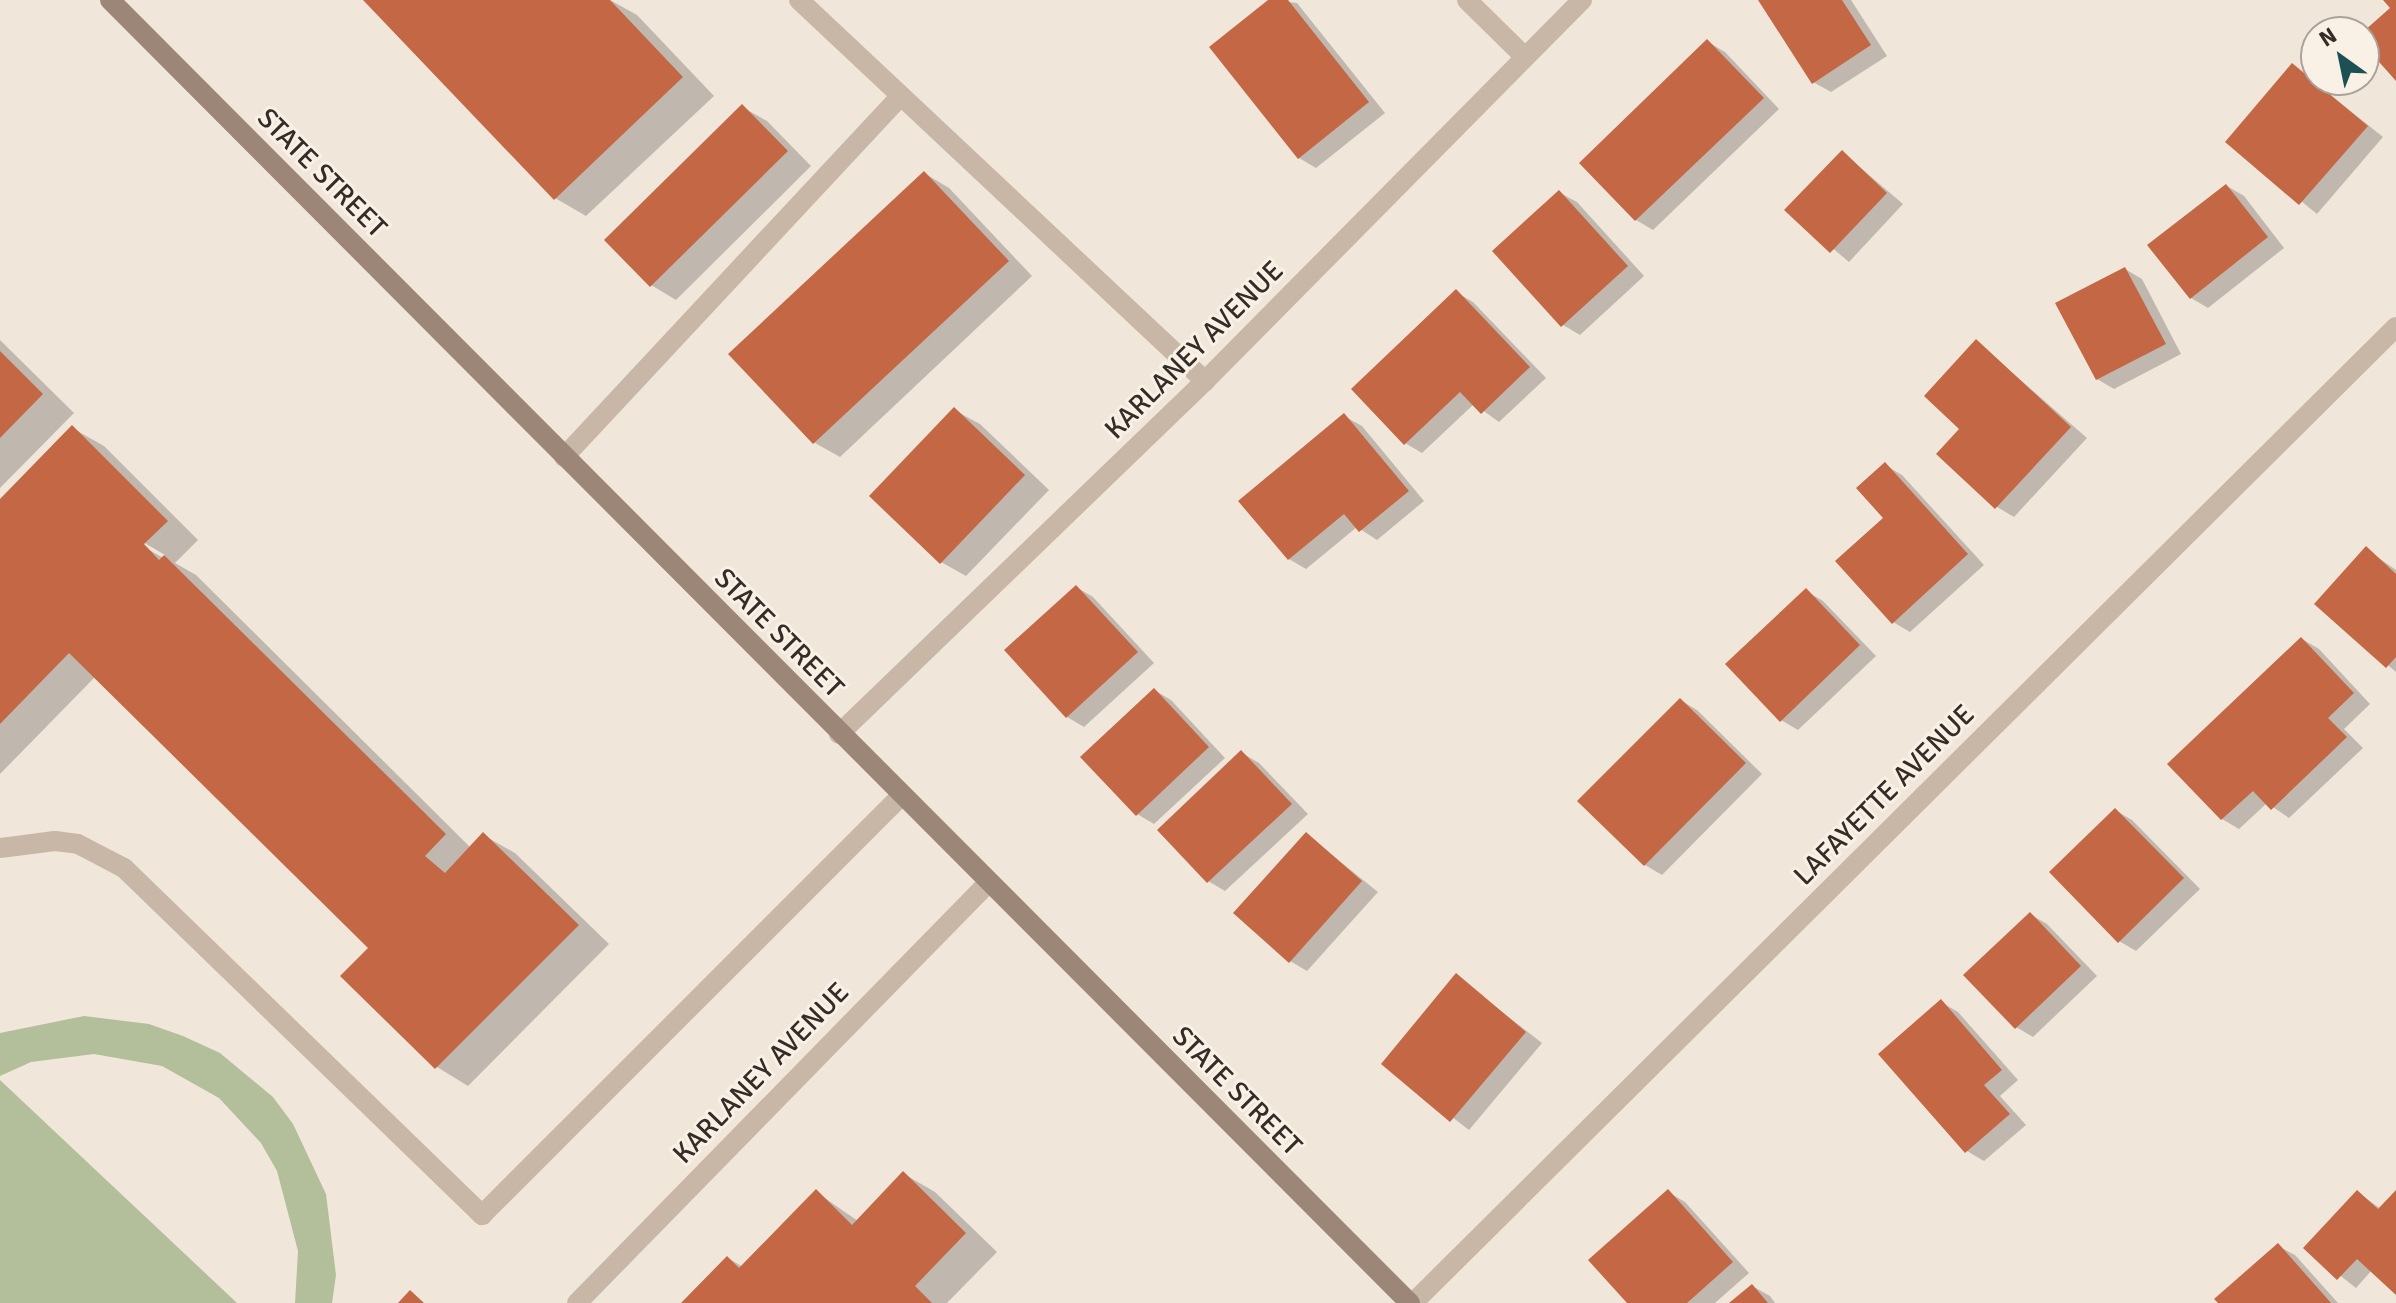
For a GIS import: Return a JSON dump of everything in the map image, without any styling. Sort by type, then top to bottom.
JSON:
[{"type":"main road","name":"STATE STREET","points":[[110,0],[987,884],[1412,1303]]},
{"type":"street","points":[[799,0],[1205,381]]},
{"type":"street","points":[[1467,0],[1525,57]]},
{"type":"street","name":"KARLANEY AVENUE","points":[[839,734],[1205,381],[1582,0]]},
{"type":"street","points":[[564,457],[901,96]]},
{"type":"street","name":"LAFAYETTE AVENUE","points":[[1412,1303],[2396,327]]},
{"type":"street","points":[[0,848],[55,841],[78,844],[124,868],[482,1215],[901,796]]},
{"type":"street","name":"KARLANEY AVENUE","points":[[577,1303],[987,884]]},
{"type":"green space","points":[[84,1016],[149,1024],[183,1036],[220,1053],[273,1097],[293,1124],[326,1194],[336,1275],[332,1303],[295,1303],[298,1251],[277,1171],[261,1143],[219,1098],[162,1066],[94,1054],[31,1062],[0,1076],[0,1033]]},
{"type":"green space","points":[[0,1080],[237,1303],[0,1303]]},
{"type":"building","points":[[363,0],[610,0],[683,77],[554,200]]},
{"type":"building","points":[[1268,0],[1288,0],[1369,102],[1298,159],[1209,47]]},
{"type":"building","points":[[1758,0],[1842,0],[1871,45],[1812,84]]},
{"type":"building","points":[[2383,0],[2396,0],[2396,81],[2380,63],[2380,17],[2390,8]]},
{"type":"building","points":[[1707,39],[1764,98],[1635,221],[1579,163]]},
{"type":"building","points":[[2292,63],[2300,70],[2300,96],[2332,96],[2368,126],[2299,205],[2225,142]]},
{"type":"building","points":[[742,104],[788,151],[650,287],[604,240]]},
{"type":"building","points":[[1842,150],[1887,193],[1830,253],[1784,210]]},
{"type":"building","points":[[924,171],[1009,261],[813,444],[728,354]]},
{"type":"building","points":[[2226,184],[2268,237],[2190,299],[2147,245]]},
{"type":"building","points":[[1559,190],[1628,266],[1561,327],[1492,251]]},
{"type":"building","points":[[2125,267],[2166,344],[2096,380],[2055,303]]},
{"type":"building","points":[[1456,289],[1530,367],[1481,414],[1460,392],[1404,445],[1351,389]]},
{"type":"building","points":[[1976,339],[2071,427],[1995,509],[1936,454],[1959,429],[1924,396]]},
{"type":"building","points":[[0,351],[43,394],[0,438]]},
{"type":"building","points":[[954,407],[1025,475],[940,564],[869,496]]},
{"type":"building","points":[[1344,413],[1409,491],[1359,532],[1344,514],[1288,560],[1238,501]]},
{"type":"building","points":[[72,425],[168,521],[144,544],[159,560],[164,555],[446,834],[425,856],[445,873],[483,832],[579,925],[435,1069],[340,976],[368,948],[69,653],[0,724],[0,499]]},
{"type":"building","points":[[1885,462],[1968,554],[1892,624],[1835,561],[1883,518],[1856,488]]},
{"type":"building","points":[[2366,546],[2396,574],[2396,657],[2386,668],[2314,604]]},
{"type":"building","points":[[1076,585],[1138,652],[1066,718],[1004,650]]},
{"type":"building","points":[[1806,588],[1860,645],[1780,722],[1725,664]]},
{"type":"building","points":[[2301,637],[2354,693],[2328,718],[2347,737],[2271,810],[2253,791],[2221,820],[2167,764]]},
{"type":"building","points":[[1154,688],[1209,747],[1136,816],[1080,757]]},
{"type":"building","points":[[1680,698],[1746,763],[1644,866],[1577,801]]},
{"type":"building","points":[[1241,750],[1292,804],[1207,883],[1157,830]]},
{"type":"building","points":[[2115,808],[2184,878],[2118,943],[2049,872]]},
{"type":"building","points":[[1306,832],[1362,881],[1289,963],[1233,913]]},
{"type":"building","points":[[2030,912],[2081,966],[2015,1029],[1963,975]]},
{"type":"building","points":[[1456,973],[1526,1032],[1450,1122],[1381,1064]]},
{"type":"building","points":[[1941,999],[2002,1070],[1984,1085],[2010,1114],[1965,1153],[1878,1054]]},
{"type":"building","points":[[903,1171],[966,1233],[915,1286],[932,1303],[681,1303],[727,1256],[739,1268],[816,1189],[852,1225]]},
{"type":"building","points":[[1668,1189],[1733,1262],[1687,1303],[1627,1303],[1588,1260]]},
{"type":"building","points":[[2357,1190],[2378,1209],[2396,1190],[2396,1295],[2357,1259],[2337,1280],[2303,1248]]},
{"type":"building","points":[[2278,1243],[2331,1303],[2218,1303],[2214,1299]]},
{"type":"building","points":[[1752,1284],[1768,1303],[1729,1303]]},
{"type":"building","points":[[410,1290],[424,1303],[398,1303]]}]
